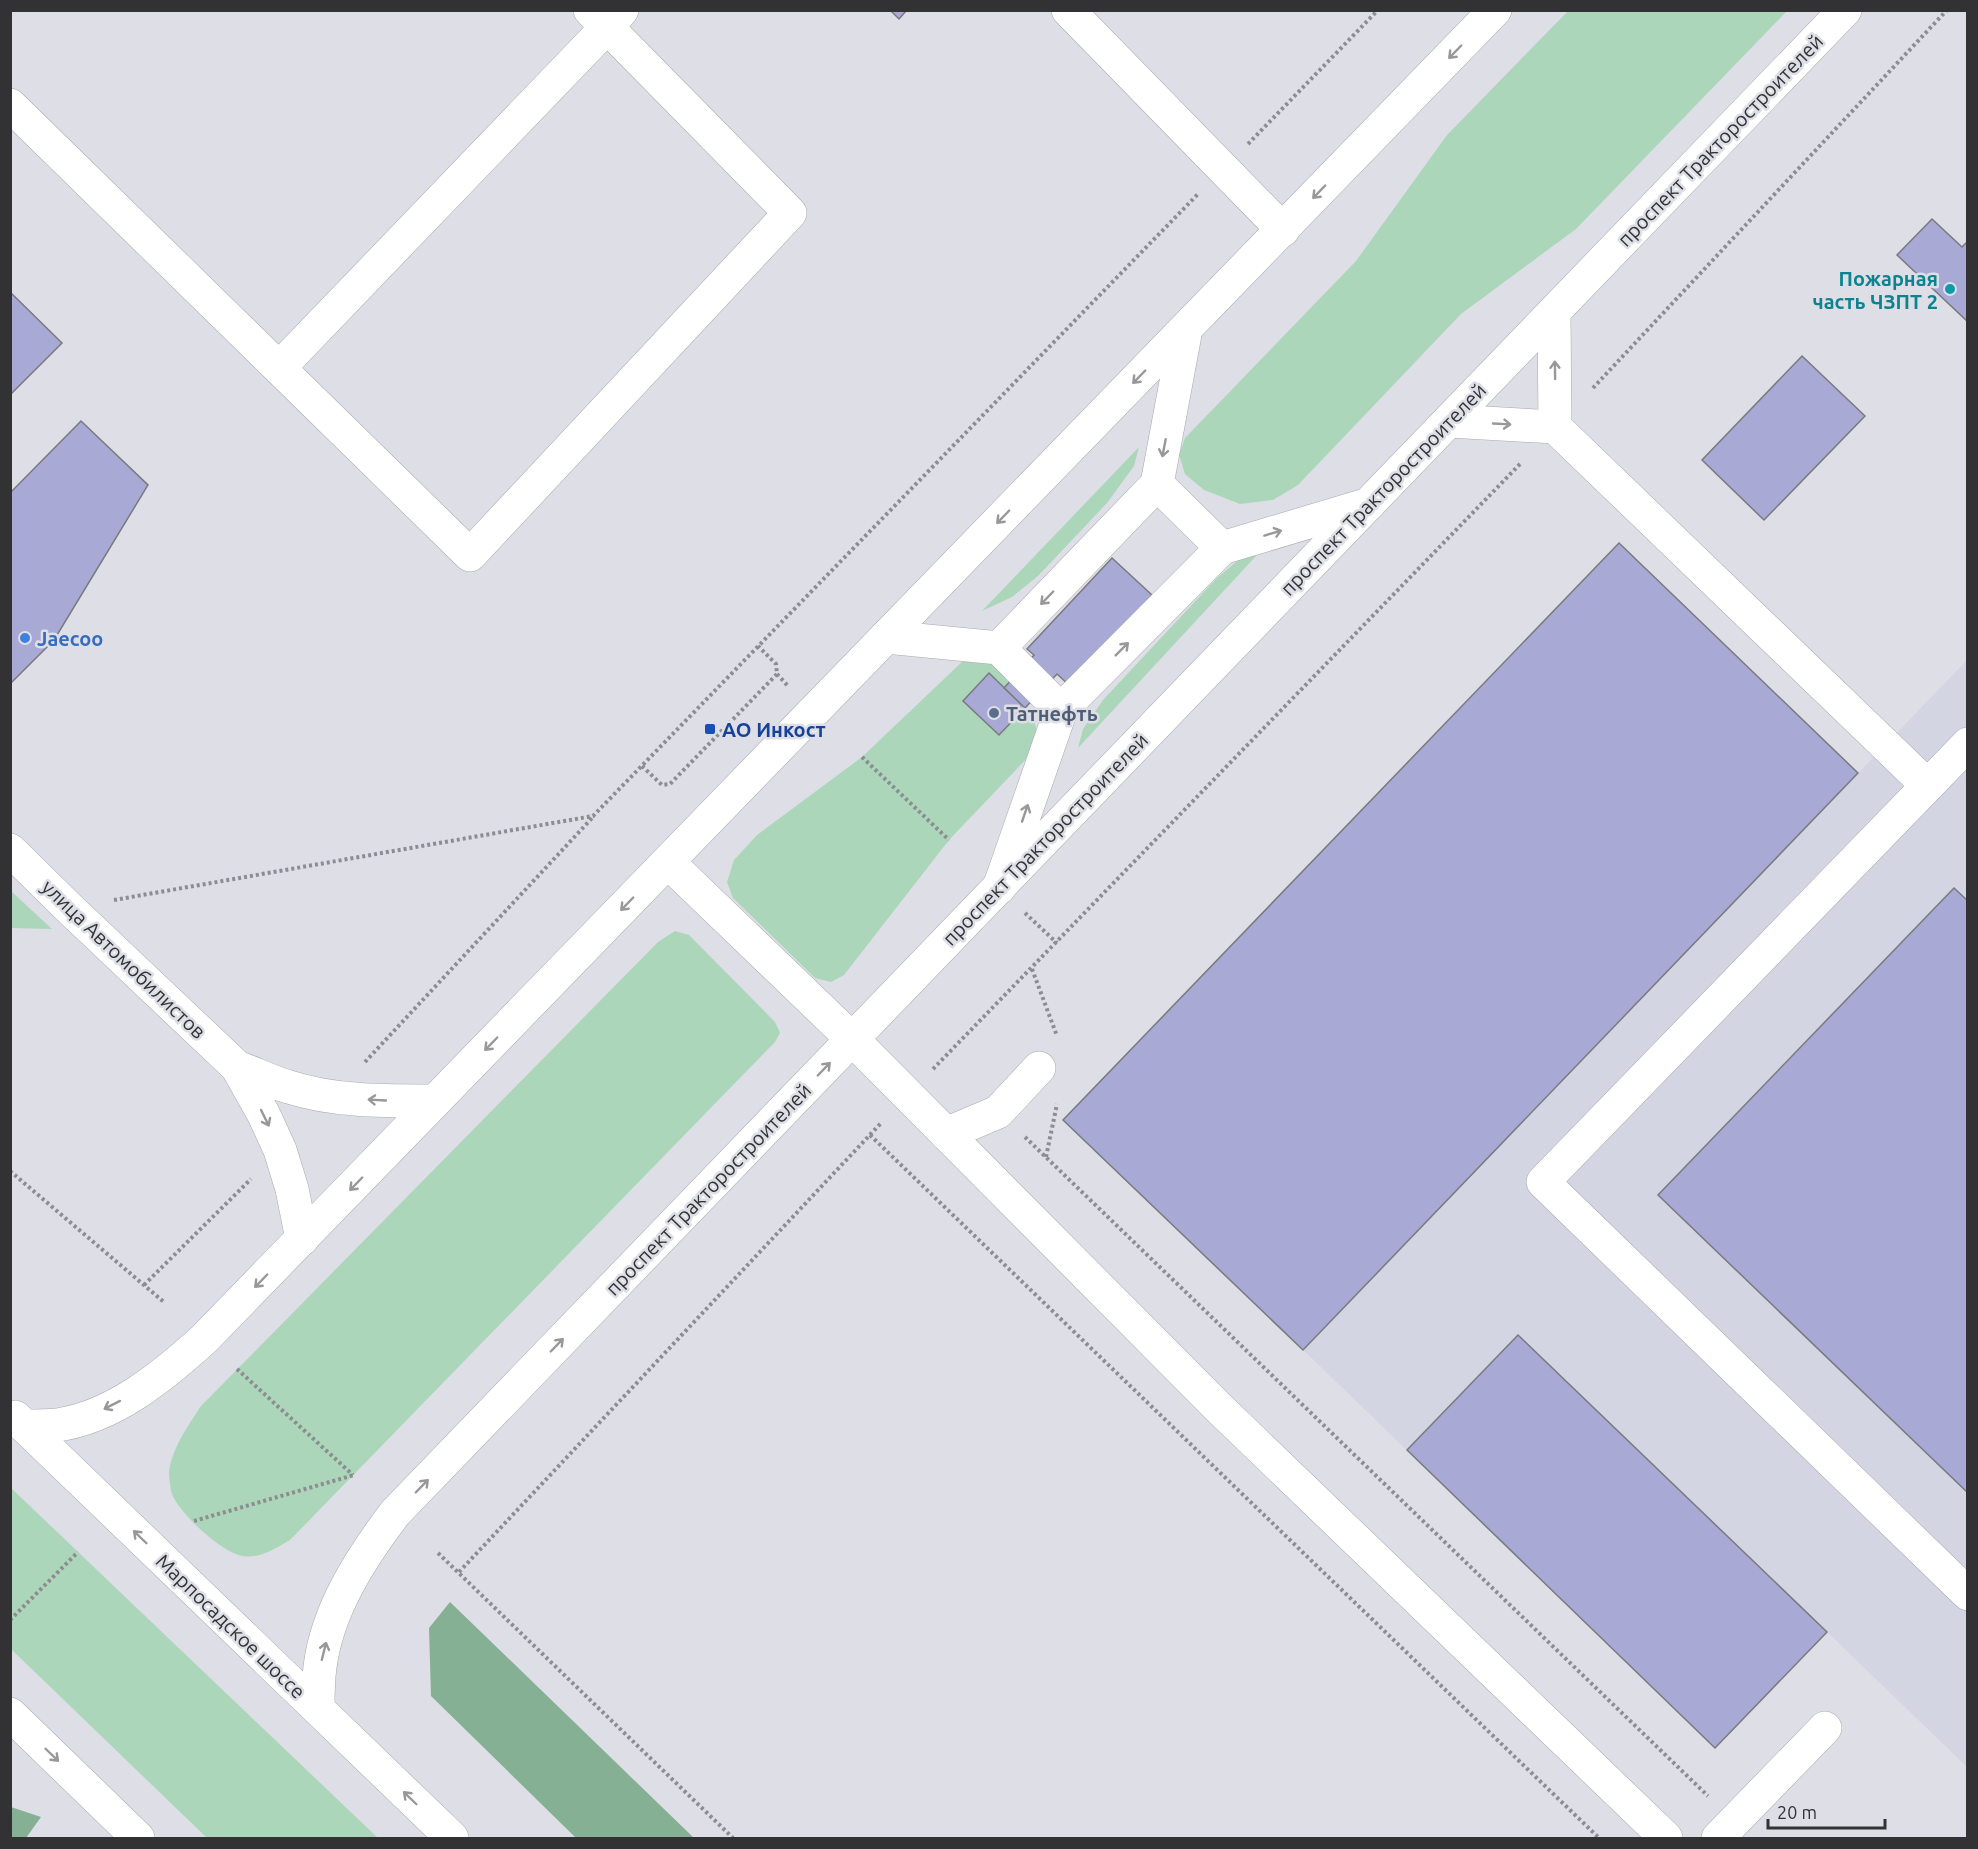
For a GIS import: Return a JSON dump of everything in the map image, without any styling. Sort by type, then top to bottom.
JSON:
[{"type":"main road","points":[[1068,10],[1283,230]]},
{"type":"main road","points":[[17,1420],[58,1425],[94,1415],[136,1393],[172,1368],[204,1339],[1496,10]]},
{"type":"main road","name":"проспект Тракторостроителей","points":[[318,1709],[320,1666],[330,1624],[348,1585],[371,1545],[395,1513],[1845,10]]},
{"type":"main road","points":[[10,105],[470,555],[790,213],[606,16],[279,368]]},
{"type":"main road","points":[[1554,313],[1556,427]]},
{"type":"main road","points":[[999,648],[1157,484],[1186,329]]},
{"type":"main road","points":[[1449,421],[1556,427],[1927,785]]},
{"type":"main road","points":[[1157,484],[1222,548]]},
{"type":"main road","points":[[999,888],[1061,710],[1222,548],[1369,504]]},
{"type":"main road","points":[[886,637],[999,648],[1061,710]]},
{"type":"main road","points":[[1968,744],[1542,1182],[1968,1594]]},
{"type":"main road","name":"улица Автомобилистов","points":[[10,850],[237,1067],[264,1115],[280,1150],[292,1189],[302,1239]]},
{"type":"main road","points":[[668,862],[852,1039],[1219,1408],[1666,1839]]},
{"type":"main road","name":"улица Автомобилистов","points":[[237,1067],[290,1088],[332,1096],[374,1101],[435,1101]]},
{"type":"main road","points":[[946,1134],[998,1112],[1039,1068]]},
{"type":"main road","name":"Марпосадское шоссе","points":[[17,1420],[452,1839]]},
{"type":"main road","points":[[10,1714],[138,1839]]},
{"type":"main road","points":[[1726,1830],[1825,1728]]},
{"type":"path","points":[[1248,144],[1378,10]]},
{"type":"path","points":[[1587,395],[1947,10]]},
{"type":"path","points":[[361,1066],[593,816],[1206,186]]},
{"type":"path","points":[[928,1075],[1528,456]]},
{"type":"path","points":[[758,646],[776,664],[777,674],[788,686]]},
{"type":"path","points":[[642,766],[662,785],[670,784],[777,674]]},
{"type":"path","points":[[862,757],[949,840]]},
{"type":"path","points":[[69,908],[593,816]]},
{"type":"path","points":[[1024,912],[1057,943]]},
{"type":"path","points":[[998,1112],[1726,1830]]},
{"type":"path","points":[[459,1572],[884,1120]]},
{"type":"path","points":[[870,1135],[1599,1839]]},
{"type":"path","points":[[10,1171],[165,1303]]},
{"type":"path","points":[[144,1285],[256,1174]]},
{"type":"path","points":[[194,1521],[354,1475],[237,1369]]},
{"type":"path","points":[[10,1620],[78,1552]]},
{"type":"path","points":[[438,1553],[733,1839]]},
{"type":"shaded area","points":[[1967,660],[1967,1767],[1827,1632],[1715,1748],[1303,1350]]},
{"type":"green space","points":[[1568,11],[1787,11],[1576,229],[1461,314],[1298,485],[1273,500],[1240,504],[1204,490],[1185,474],[1179,455],[1185,438],[1356,261],[1447,135]]},
{"type":"green space","points":[[1139,447],[1134,466],[1107,503],[1038,576],[1012,597],[982,611]]},
{"type":"green space","points":[[1270,541],[1078,748],[1083,729],[1103,700],[1216,579],[1243,556]]},
{"type":"green space","points":[[989,658],[1031,711],[1038,734],[1032,753],[949,840],[844,975],[831,982],[815,978],[733,898],[727,882],[734,860],[757,835],[862,757],[965,659]]},
{"type":"green space","points":[[11,891],[52,929],[11,928]]},
{"type":"green space","points":[[675,931],[689,935],[775,1022],[780,1033],[775,1042],[290,1540],[268,1552],[249,1557],[234,1553],[213,1540],[176,1502],[169,1479],[171,1462],[177,1445],[201,1406],[658,942]]},
{"type":"green space","points":[[10,1487],[378,1838],[207,1838],[11,1649]]},
{"type":"green space","points":[[450,1602],[694,1838],[576,1838],[431,1696],[429,1628]]},
{"type":"green space","points":[[11,1807],[41,1817],[26,1838],[11,1838]]},
{"type":"building","points":[[890,10],[907,10],[899,19]]},
{"type":"building","name":"Пожарная часть ЧЗПТ 2","points":[[1932,219],[1962,247],[1968,241],[1968,322],[1897,255]]},
{"type":"building","points":[[10,292],[62,343],[10,395]]},
{"type":"building","points":[[1802,356],[1865,416],[1764,520],[1702,460]]},
{"type":"building","points":[[81,421],[148,485],[54,640],[10,684],[10,493]]},
{"type":"building","points":[[1619,543],[1858,773],[1303,1350],[1063,1120]]},
{"type":"building","points":[[1112,558],[1152,595],[1069,685],[1057,674],[1025,708],[1004,688],[1034,655],[1027,649]]},
{"type":"building","points":[[989,673],[1025,708],[999,735],[963,701]]},
{"type":"building","points":[[1954,888],[1968,901],[1968,1493],[1658,1195]]},
{"type":"building","points":[[1518,1335],[1827,1632],[1715,1748],[1407,1450]]},
{"type":"place","name":"Пожарная часть ЧЗПТ 2","points":[[1950,289]]},
{"type":"place","name":"Jaecoo","points":[[25,638]]},
{"type":"place","name":"Татнефть","points":[[994,713]]},
{"type":"place","name":"АО Инкост","points":[[710,729]]}]
